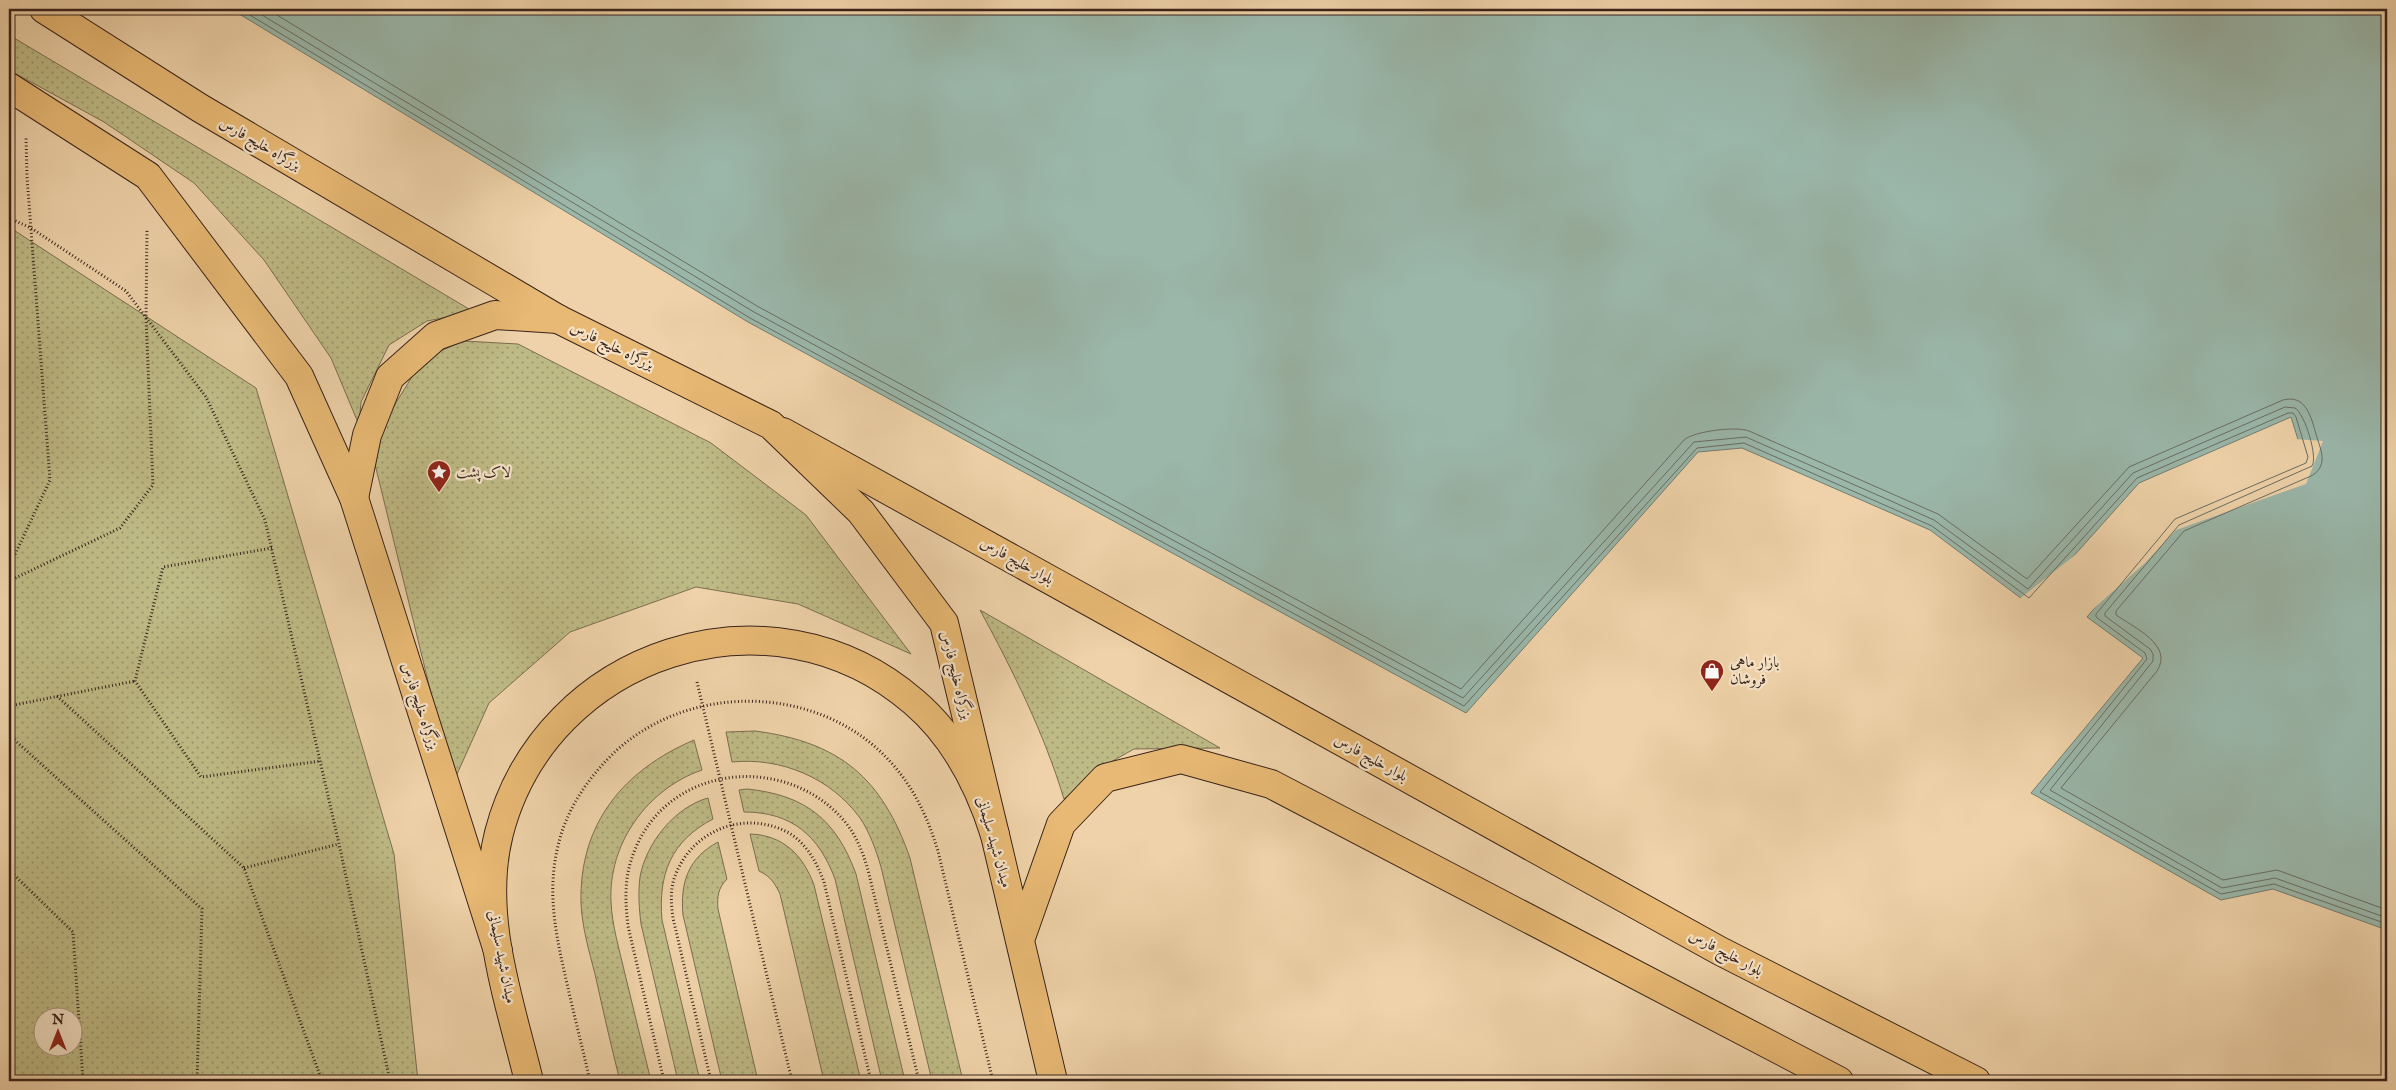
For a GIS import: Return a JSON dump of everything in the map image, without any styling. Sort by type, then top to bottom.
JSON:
[{"type":"main road","name":"بزرگراه خلیج فارس","points":[[44,9],[200,108],[558,319],[771,425],[861,512],[944,622],[995,835]]},
{"type":"main road","name":"بزرگراه خلیج فارس","points":[[17,92],[148,176],[299,376],[354,498],[498,951]]},
{"type":"main road","points":[[354,498],[367,435],[390,377],[423,347],[436,336],[495,315],[558,319]]},
{"type":"main road","name":"بلوار خلیج فارس","points":[[771,425],[1720,951],[1976,1081]]},
{"type":"main road","name":"میدان شهید سلیمانی","points":[[529,1081],[498,951],[492,913],[492,873],[497,844],[512,796],[530,761],[554,728],[575,708],[615,677],[650,659],[689,647],[728,641],[776,642],[808,648],[846,660],[882,678],[920,707],[942,730],[966,762],[984,798],[995,835],[1054,1080]]},
{"type":"main road","points":[[1020,940],[1061,824],[1105,778],[1181,759],[1271,784],[1839,1081]]},
{"type":"path","points":[[9,567],[50,480],[31,228],[17,92]]},
{"type":"path","points":[[9,581],[120,528],[153,485],[146,318],[148,176]]},
{"type":"path","points":[[9,218],[31,228],[126,291],[206,397],[265,520],[321,761],[390,1081]]},
{"type":"path","points":[[272,548],[163,567],[135,681],[201,777],[321,761]]},
{"type":"path","points":[[689,647],[792,1081]]},
{"type":"path","points":[[9,706],[135,681]]},
{"type":"path","points":[[57,696],[244,868],[322,1081]]},
{"type":"path","points":[[590,1081],[556,940],[552,908],[552,876],[558,844],[569,814],[585,786],[606,761],[630,739],[657,722],[687,709],[751,700],[783,704],[815,712],[844,726],[864,739],[894,765],[914,792],[929,820],[936,843],[993,1081]]},
{"type":"path","points":[[9,735],[202,909],[197,1081]]},
{"type":"path","points":[[664,1081],[628,926],[625,900],[627,875],[634,850],[642,835],[663,808],[684,793],[707,782],[732,776],[759,776],[784,780],[808,790],[829,805],[847,824],[860,846],[868,870],[919,1081]]},
{"type":"path","points":[[711,1081],[673,918],[671,898],[674,877],[695,843],[712,832],[731,824],[751,822],[771,826],[783,831],[805,847],[817,863],[824,882],[871,1081]]},
{"type":"path","points":[[244,868],[339,844]]},
{"type":"path","points":[[9,870],[73,932],[83,1081]]},
{"type":"path","points":[[9,1079],[19,1081]]},
{"type":"shaded area","points":[[9,35],[474,312],[427,321],[389,345],[361,402],[359,425],[331,358],[264,260],[194,183],[104,122],[9,70]]},
{"type":"shaded area","points":[[9,227],[256,388],[394,854],[418,1081],[9,1081]]},
{"type":"shaded area","points":[[463,341],[518,344],[711,443],[806,515],[911,654],[798,604],[696,587],[570,632],[489,703],[453,783],[371,448],[423,359]]},
{"type":"shaded area","points":[[980,610],[1220,748],[1134,749],[1102,767],[1064,799],[1047,750],[1027,703]]},
{"type":"shaded area","points":[[755,731],[785,736],[811,744],[834,755],[854,769],[871,786],[886,806],[899,830],[910,858],[963,1081],[932,1081],[881,867],[864,824],[848,804],[835,792],[820,781],[804,773],[769,763],[732,762],[726,732]]},
{"type":"shaded area","points":[[694,740],[702,770],[664,790],[648,805],[635,821],[624,840],[616,860],[612,880],[611,902],[613,919],[651,1081],[620,1081],[586,939],[581,903],[582,874],[588,848],[597,824],[610,803],[627,784],[647,767],[669,752]]},
{"type":"shaded area","points":[[747,789],[768,792],[802,804],[816,813],[839,838],[856,874],[905,1081],[882,1081],[835,879],[821,850],[802,829],[790,822],[776,816],[744,812],[739,790]]},
{"type":"shaded area","points":[[708,798],[713,819],[699,828],[677,848],[665,874],[662,888],[662,920],[700,1081],[678,1081],[641,924],[640,877],[643,864],[655,839],[664,828],[684,809]]},
{"type":"shaded area","points":[[750,834],[772,838],[790,849],[804,865],[814,885],[861,1081],[824,1081],[780,894],[772,880],[759,871]]},
{"type":"shaded area","points":[[718,842],[727,879],[719,893],[718,909],[758,1081],[722,1081],[683,915],[683,892],[688,872],[699,856]]},
{"type":"water","points":[[231,9],[2387,9],[2387,930],[2273,889],[2221,900],[2031,793],[2143,658],[2087,617],[2172,515],[2304,459],[2291,417],[2139,483],[2030,605],[1930,530],[1742,448],[1698,452],[1466,713],[748,322]]},
{"type":"pier","points":[[2295,439],[2323,441],[2306,484],[2176,530],[2145,563],[2084,617],[2170,513],[2301,457]]},
{"type":"pier","points":[[2084,548],[2032,607],[2018,600]]},
{"type":"place","name":"لاک پشت","points":[[439,493]]},
{"type":"place","name":"بازار ماهی فروشان","points":[[1712,692]]}]
